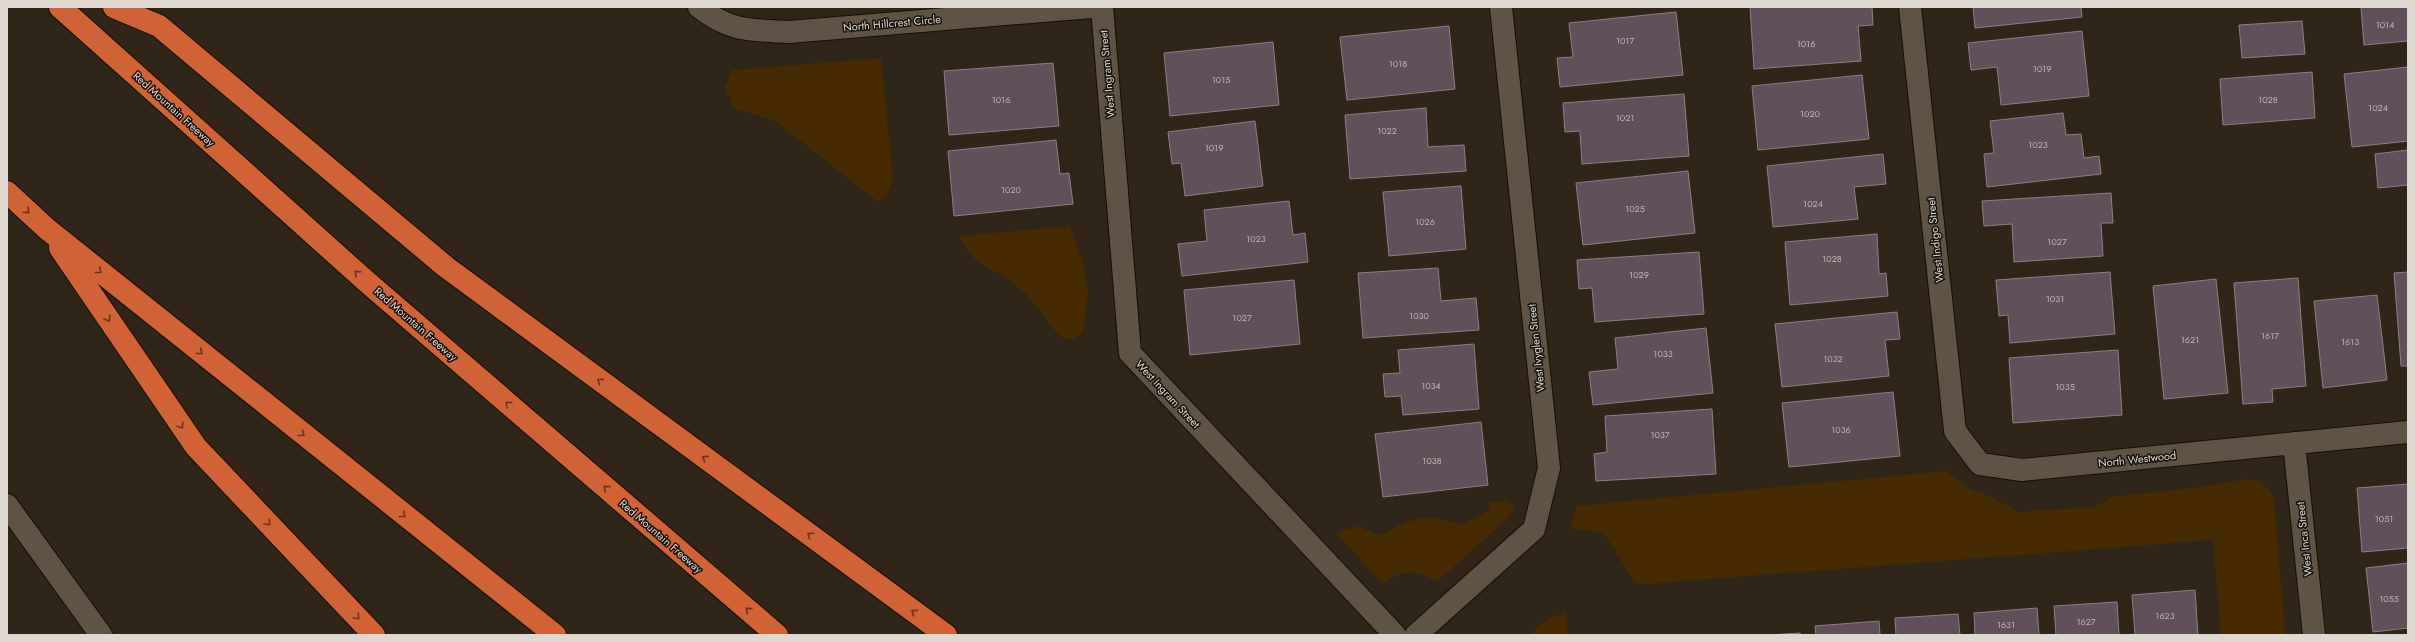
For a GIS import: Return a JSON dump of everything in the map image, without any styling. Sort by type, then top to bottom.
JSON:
[{"type":"highway","name":"Red Mountain Freeway","points":[[60,7],[367,282],[777,635]]},
{"type":"highway","points":[[114,7],[159,26],[446,267],[946,635]]},
{"type":"highway","points":[[7,192],[47,229],[554,635]]},
{"type":"highway","points":[[47,229],[196,447],[374,635]]},
{"type":"street","name":"North Hillcrest Circle","points":[[699,7],[714,19],[740,30],[789,32],[1091,7]]},
{"type":"street","name":"West Ingram Street","points":[[1102,7],[1130,353],[1394,635]]},
{"type":"street","name":"West Ivyglen Street","points":[[1416,635],[1534,529],[1549,468],[1501,7]]},
{"type":"street","name":"West Indigo Street","points":[[1910,7],[1955,431],[1980,464]]},
{"type":"street","name":"North Westwood","points":[[1980,464],[2022,470],[2408,432]]},
{"type":"street","name":"West Inca Street","points":[[2294,443],[2314,635]]},
{"type":"street","points":[[7,505],[101,635]]},
{"type":"shaded area","points":[[881,58],[893,180],[887,194],[878,202],[775,121],[734,108],[725,87],[733,70]]},
{"type":"shaded area","points":[[1070,226],[1083,262],[1088,289],[1083,333],[1072,340],[1060,337],[1033,302],[1021,290],[1006,278],[976,259],[964,246],[960,236]]},
{"type":"shaded area","points":[[1946,471],[1971,490],[1991,496],[2018,512],[2095,507],[2111,497],[2202,487],[2246,479],[2259,481],[2268,488],[2274,500],[2285,635],[2221,635],[2213,540],[1646,584],[1635,583],[1604,533],[1570,528],[1577,506]]},
{"type":"shaded area","points":[[1508,500],[1515,507],[1507,519],[1437,582],[1423,575],[1410,573],[1396,576],[1383,584],[1336,533],[1359,526],[1377,535],[1382,535],[1402,524],[1429,518],[1449,521],[1460,525],[1489,511],[1489,503]]},
{"type":"shaded area","points":[[1566,612],[1568,635],[1530,635],[1546,620]]},
{"type":"building","points":[[1750,7],[1872,7],[1873,25],[1858,26],[1861,61],[1754,69]]},
{"type":"building","points":[[1973,7],[2081,7],[2082,17],[1975,28]]},
{"type":"building","points":[[2361,7],[2408,7],[2408,41],[2364,45]]},
{"type":"building","points":[[1676,12],[1683,75],[1560,87],[1557,58],[1573,57],[1569,23]]},
{"type":"building","points":[[2302,21],[2305,54],[2242,58],[2239,25]]},
{"type":"building","points":[[1449,26],[1455,89],[1347,100],[1340,37]]},
{"type":"building","points":[[2082,31],[2089,96],[2001,105],[1997,67],[1971,70],[1968,43]]},
{"type":"building","points":[[1273,42],[1279,105],[1170,116],[1164,53]]},
{"type":"building","points":[[1053,63],[1059,126],[949,135],[944,71]]},
{"type":"building","points":[[2408,67],[2408,141],[2352,147],[2344,74]]},
{"type":"building","points":[[2312,72],[2315,118],[2223,125],[2220,79]]},
{"type":"building","points":[[1862,75],[1869,139],[1758,150],[1752,86]]},
{"type":"building","points":[[1684,94],[1689,156],[1582,164],[1580,131],[1565,132],[1563,103]]},
{"type":"building","points":[[1426,108],[1428,147],[1464,145],[1466,171],[1350,179],[1345,115]]},
{"type":"building","points":[[2063,113],[2066,135],[2081,134],[2084,158],[2099,156],[2101,174],[1987,187],[1984,154],[1994,153],[1990,121]]},
{"type":"building","points":[[1255,121],[1263,186],[1185,196],[1181,163],[1172,164],[1168,132]]},
{"type":"building","points":[[1056,140],[1060,174],[1069,173],[1073,204],[954,216],[948,151]]},
{"type":"building","points":[[2408,150],[2408,185],[2378,188],[2375,154]]},
{"type":"building","points":[[1883,154],[1886,184],[1854,187],[1858,219],[1773,227],[1767,166]]},
{"type":"building","points":[[1688,171],[1695,233],[1583,245],[1576,183]]},
{"type":"building","points":[[1461,186],[1466,249],[1389,256],[1383,192]]},
{"type":"building","points":[[2111,193],[2113,223],[2101,223],[2103,256],[2014,262],[2012,224],[1984,226],[1982,201]]},
{"type":"building","points":[[1289,201],[1293,235],[1305,233],[1308,262],[1182,276],[1178,244],[1207,241],[1204,210]]},
{"type":"building","points":[[1877,234],[1879,274],[1886,273],[1888,296],[1790,305],[1785,242]]},
{"type":"building","points":[[1699,252],[1704,314],[1595,322],[1592,288],[1579,289],[1577,260]]},
{"type":"building","points":[[1438,268],[1441,301],[1476,298],[1479,330],[1363,338],[1358,273]]},
{"type":"building","points":[[2110,272],[2115,334],[2010,343],[2008,315],[1999,316],[1996,280]]},
{"type":"building","points":[[2408,272],[2408,366],[2401,366],[2394,273]]},
{"type":"building","points":[[2298,278],[2306,386],[2272,389],[2273,402],[2243,404],[2234,283]]},
{"type":"building","points":[[2216,279],[2228,393],[2164,399],[2153,286]]},
{"type":"building","points":[[1294,280],[1300,344],[1190,355],[1184,290]]},
{"type":"building","points":[[2377,295],[2387,380],[2323,388],[2314,301]]},
{"type":"building","points":[[1897,312],[1900,339],[1885,340],[1889,376],[1782,387],[1775,324]]},
{"type":"building","points":[[1706,328],[1713,393],[1593,405],[1589,372],[1618,369],[1615,338]]},
{"type":"building","points":[[1474,344],[1479,409],[1403,415],[1401,396],[1385,397],[1383,374],[1400,373],[1398,350]]},
{"type":"building","points":[[2118,350],[2122,415],[2013,423],[2009,358]]},
{"type":"building","points":[[1893,392],[1900,456],[1789,467],[1782,403]]},
{"type":"building","points":[[1712,409],[1716,474],[1596,481],[1594,454],[1607,452],[1605,416]]},
{"type":"building","points":[[1481,422],[1488,485],[1383,497],[1375,434]]},
{"type":"building","points":[[2408,484],[2408,548],[2362,552],[2357,488]]},
{"type":"building","points":[[2408,563],[2408,628],[2373,632],[2366,568]]},
{"type":"building","points":[[2195,590],[2198,635],[2135,635],[2132,595]]},
{"type":"building","points":[[2117,602],[2119,635],[2056,635],[2054,606]]},
{"type":"building","points":[[2037,608],[2039,635],[1975,635],[1974,613]]},
{"type":"building","points":[[1958,614],[1960,635],[1896,635],[1895,618]]},
{"type":"building","points":[[1879,621],[1880,635],[1816,635],[1815,626]]},
{"type":"building","points":[[1800,633],[1801,635],[1769,635]]}]
